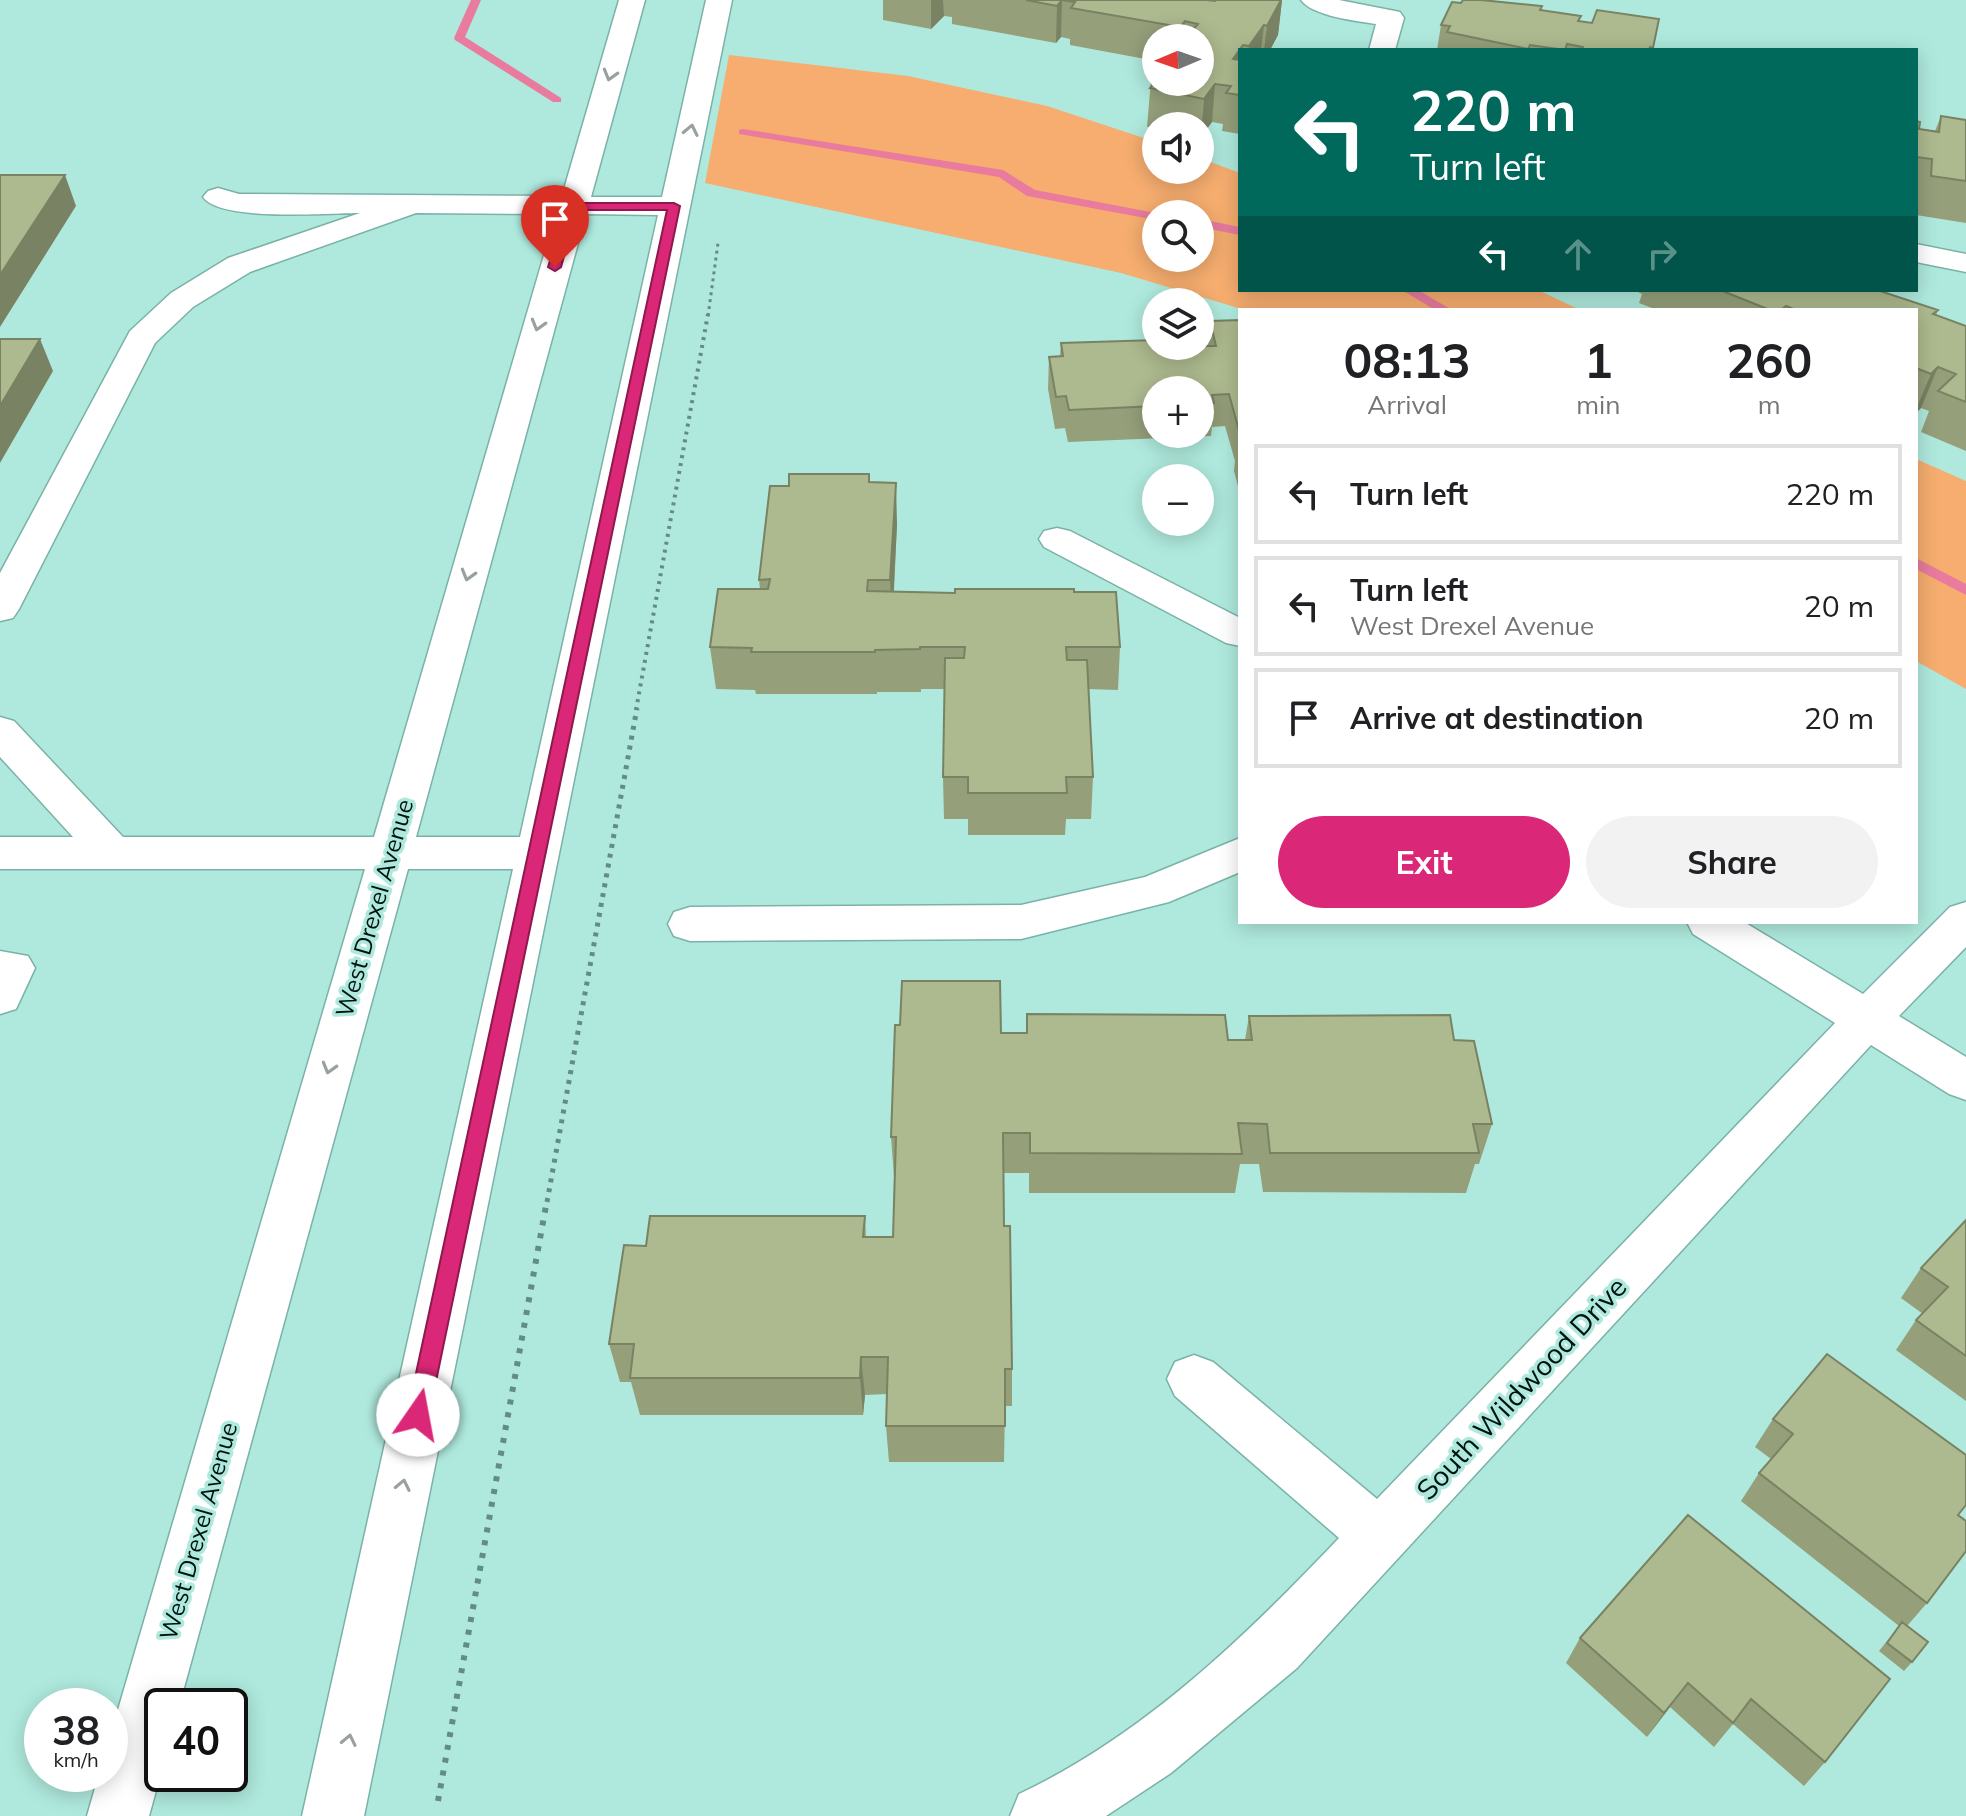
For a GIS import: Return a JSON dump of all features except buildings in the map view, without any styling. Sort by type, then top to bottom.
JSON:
[{"type":"street","name":"West Drexel Avenue","points":[[118,1816],[632,0]]},
{"type":"street","points":[[333,1816],[719,0]]},
{"type":"street","points":[[1314,0],[1346,11],[1402,11],[1383,48]]},
{"type":"street","points":[[218,197],[236,203],[674,206]]},
{"type":"street","points":[[0,609],[141,338],[182,300],[239,265],[414,204]]},
{"type":"street","points":[[1918,253],[1966,263]]},
{"type":"street","points":[[1057,539],[1238,633]]},
{"type":"street","points":[[0,731],[113,854]]},
{"type":"street","points":[[0,853],[537,853]]},
{"type":"street","points":[[690,924],[1021,922],[1154,891],[1238,855]]},
{"type":"street","name":"South Wildwood Drive","points":[[1067,1811],[1149,1751],[1276,1647],[1865,1020],[1966,919]]},
{"type":"street","points":[[1712,924],[1966,1081]]},
{"type":"street","points":[[0,968],[12,968],[0,996]]},
{"type":"street","points":[[1194,1379],[1381,1538]]},
{"type":"path","points":[[438,1801],[718,260],[718,228]]},
{"type":"shaded area","points":[[729,55],[908,76],[1047,106],[1142,137],[1142,184],[1214,184],[1214,163],[1238,172],[1238,292],[1542,292],[1576,308],[1238,308],[1214,301],[1214,288],[1171,288],[1121,273],[705,183]]},
{"type":"shaded area","points":[[1918,460],[1966,481],[1966,689],[1918,662]]},
{"type":"waterway","points":[[476,0],[459,38],[557,100]]},
{"type":"waterway","points":[[743,132],[1003,174],[1031,193],[1142,213]]},
{"type":"waterway","points":[[1214,226],[1238,231]]},
{"type":"waterway","points":[[1412,292],[1441,308]]},
{"type":"waterway","points":[[1918,564],[1966,590]]},
{"type":"route","points":[[418,1415],[674,206],[572,206],[555,267]]}]
